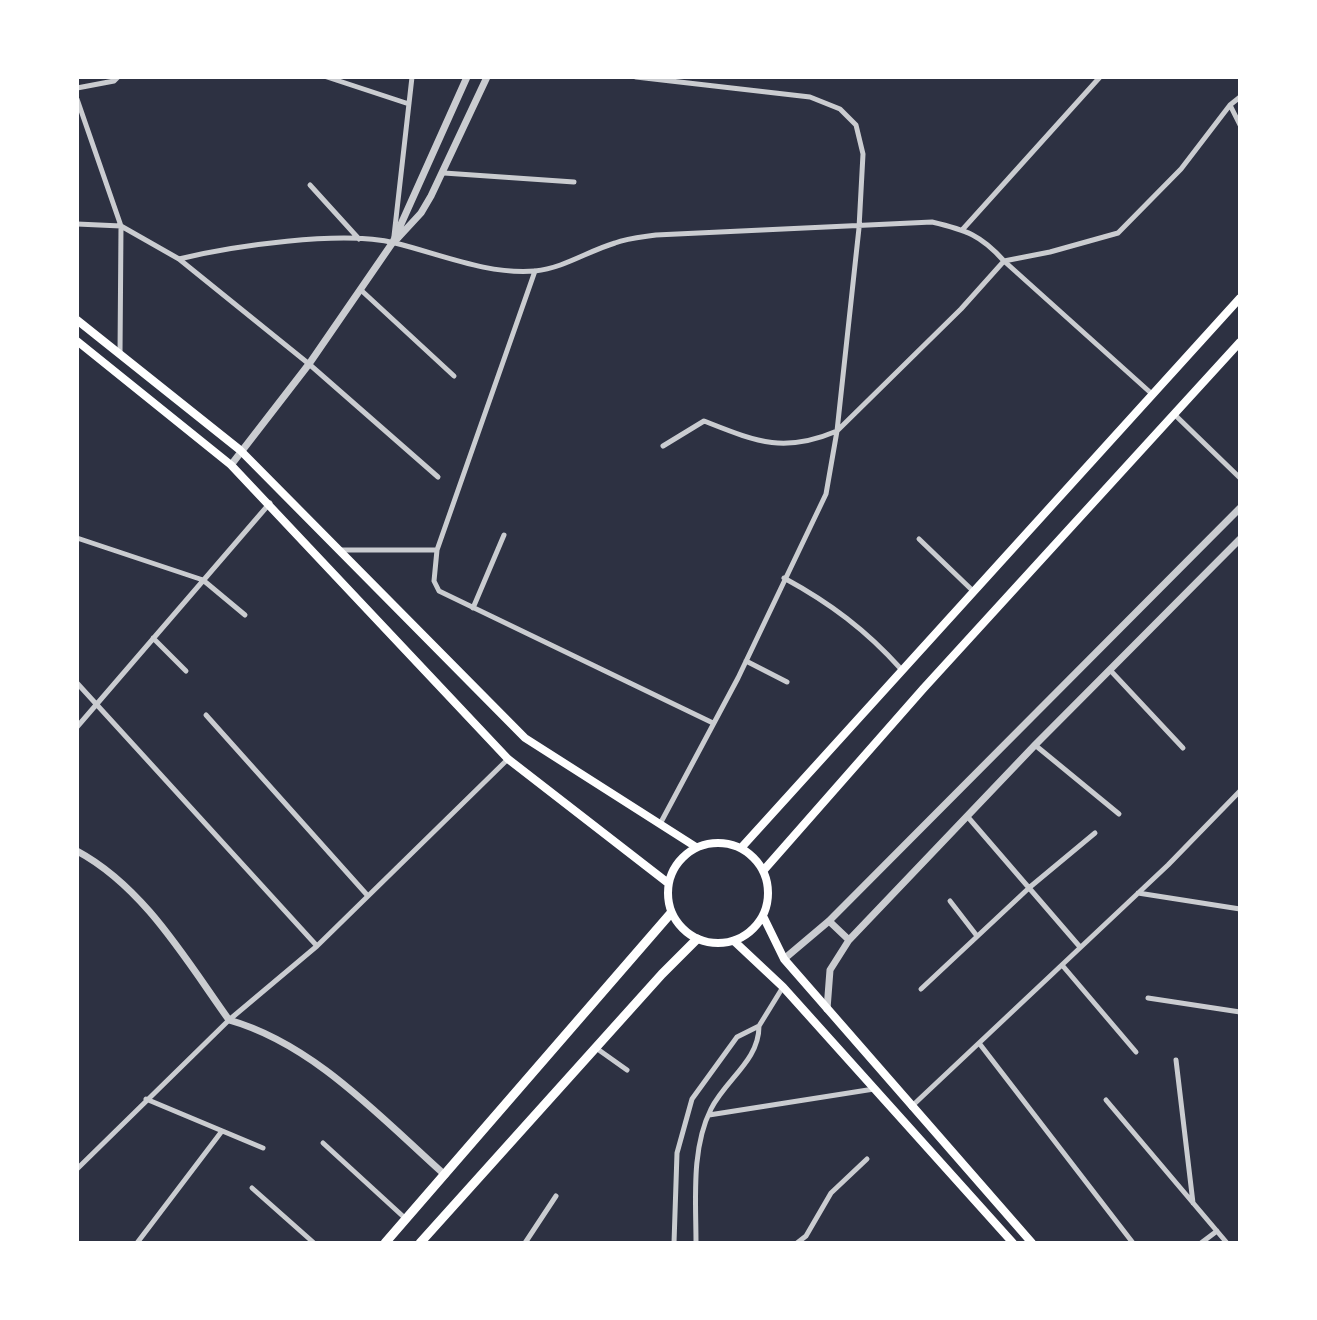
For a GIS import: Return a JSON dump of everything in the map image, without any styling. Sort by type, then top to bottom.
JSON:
[{"type":"main road","points":[[741,848],[1240,299]]},
{"type":"main road","points":[[77,320],[240,450],[525,738],[696,847]]},
{"type":"main road","points":[[77,341],[230,465],[270,503],[508,759],[668,883]]},
{"type":"main road","points":[[763,871],[923,689],[1240,342]]},
{"type":"main road","points":[[719,843],[741,848],[754,858],[763,871],[768,901],[763,916],[756,927],[734,941],[709,943],[697,939],[686,933],[671,913],[668,883],[673,868],[683,856],[696,847],[719,843]]},
{"type":"main road","points":[[385,1243],[671,913]]},
{"type":"main road","points":[[763,916],[784,959],[1032,1243]]},
{"type":"main road","points":[[420,1243],[697,939]]},
{"type":"main road","points":[[734,941],[783,988],[1013,1243]]},
{"type":"street","points":[[77,88],[114,81],[118,77]]},
{"type":"street","points":[[327,77],[409,104]]},
{"type":"street","points":[[394,242],[412,77]]},
{"type":"street","points":[[230,465],[309,364],[394,242],[467,77]]},
{"type":"street","points":[[394,242],[421,213],[444,173],[487,77]]},
{"type":"street","points":[[636,77],[810,97],[841,110],[856,125],[863,154],[859,228],[837,432],[826,494],[746,661],[660,824]]},
{"type":"street","points":[[963,229],[1100,77]]},
{"type":"street","points":[[663,446],[704,421],[753,441],[810,443],[837,432],[961,309],[1004,261],[1050,252],[1118,233],[1181,169],[1230,105],[1240,97]]},
{"type":"street","points":[[77,99],[121,226],[120,354]]},
{"type":"street","points":[[1230,105],[1240,125]]},
{"type":"street","points":[[444,173],[574,182]]},
{"type":"street","points":[[310,185],[359,239]]},
{"type":"street","points":[[179,259],[222,248],[359,239],[394,242],[463,262],[535,271],[574,261],[615,243],[656,235],[859,228],[932,222],[963,229],[987,241],[1004,261],[1152,394]]},
{"type":"street","points":[[77,224],[121,226],[179,259],[309,364],[438,477]]},
{"type":"street","points":[[535,271],[436,550],[434,581],[439,591],[713,723]]},
{"type":"street","points":[[362,291],[454,376]]},
{"type":"street","points":[[1174,414],[1240,478]]},
{"type":"street","points":[[77,726],[270,503]]},
{"type":"street","points":[[784,959],[829,921],[1240,508]]},
{"type":"street","points":[[473,608],[504,535]]},
{"type":"street","points":[[77,538],[203,580],[245,615]]},
{"type":"street","points":[[919,539],[973,591]]},
{"type":"street","points":[[827,1010],[830,970],[849,940],[1035,745],[1240,539]]},
{"type":"street","points":[[339,550],[436,550]]},
{"type":"street","points":[[784,578],[829,602],[872,637],[901,669]]},
{"type":"street","points":[[153,638],[186,671]]},
{"type":"street","points":[[746,661],[787,682]]},
{"type":"street","points":[[1110,670],[1183,748]]},
{"type":"street","points":[[77,683],[98,702],[317,946]]},
{"type":"street","points":[[206,715],[368,896]]},
{"type":"street","points":[[1035,745],[1119,814]]},
{"type":"street","points":[[77,1169],[229,1020],[317,946],[508,759]]},
{"type":"street","points":[[911,1107],[1138,893],[1240,791]]},
{"type":"street","points":[[967,816],[1080,947]]},
{"type":"street","points":[[921,989],[1030,887],[1095,833]]},
{"type":"street","points":[[77,851],[103,867],[132,892],[229,1020],[252,1027],[318,1066],[445,1175]]},
{"type":"street","points":[[1138,893],[1240,909]]},
{"type":"street","points":[[950,901],[977,936]]},
{"type":"street","points":[[829,921],[849,940]]},
{"type":"street","points":[[1062,965],[1136,1052]]},
{"type":"street","points":[[696,1243],[697,1158],[709,1115],[757,1048],[759,1026],[783,988]]},
{"type":"street","points":[[1148,998],[1240,1011]]},
{"type":"street","points":[[674,1243],[677,1153],[692,1099],[737,1037],[759,1026]]},
{"type":"street","points":[[979,1043],[1133,1243]]},
{"type":"street","points":[[596,1048],[627,1070]]},
{"type":"street","points":[[1176,1060],[1194,1204]]},
{"type":"street","points":[[709,1115],[874,1089]]},
{"type":"street","points":[[146,1099],[263,1148]]},
{"type":"street","points":[[1106,1100],[1227,1243]]},
{"type":"street","points":[[137,1243],[222,1131]]},
{"type":"street","points":[[323,1143],[407,1220]]},
{"type":"street","points":[[797,1243],[806,1236],[831,1193],[867,1159]]},
{"type":"street","points":[[251,1188],[314,1243]]},
{"type":"street","points":[[525,1243],[556,1196]]},
{"type":"street","points":[[1201,1243],[1217,1231]]},
{"type":"street","points":[[806,1236],[812,1243]]}]
